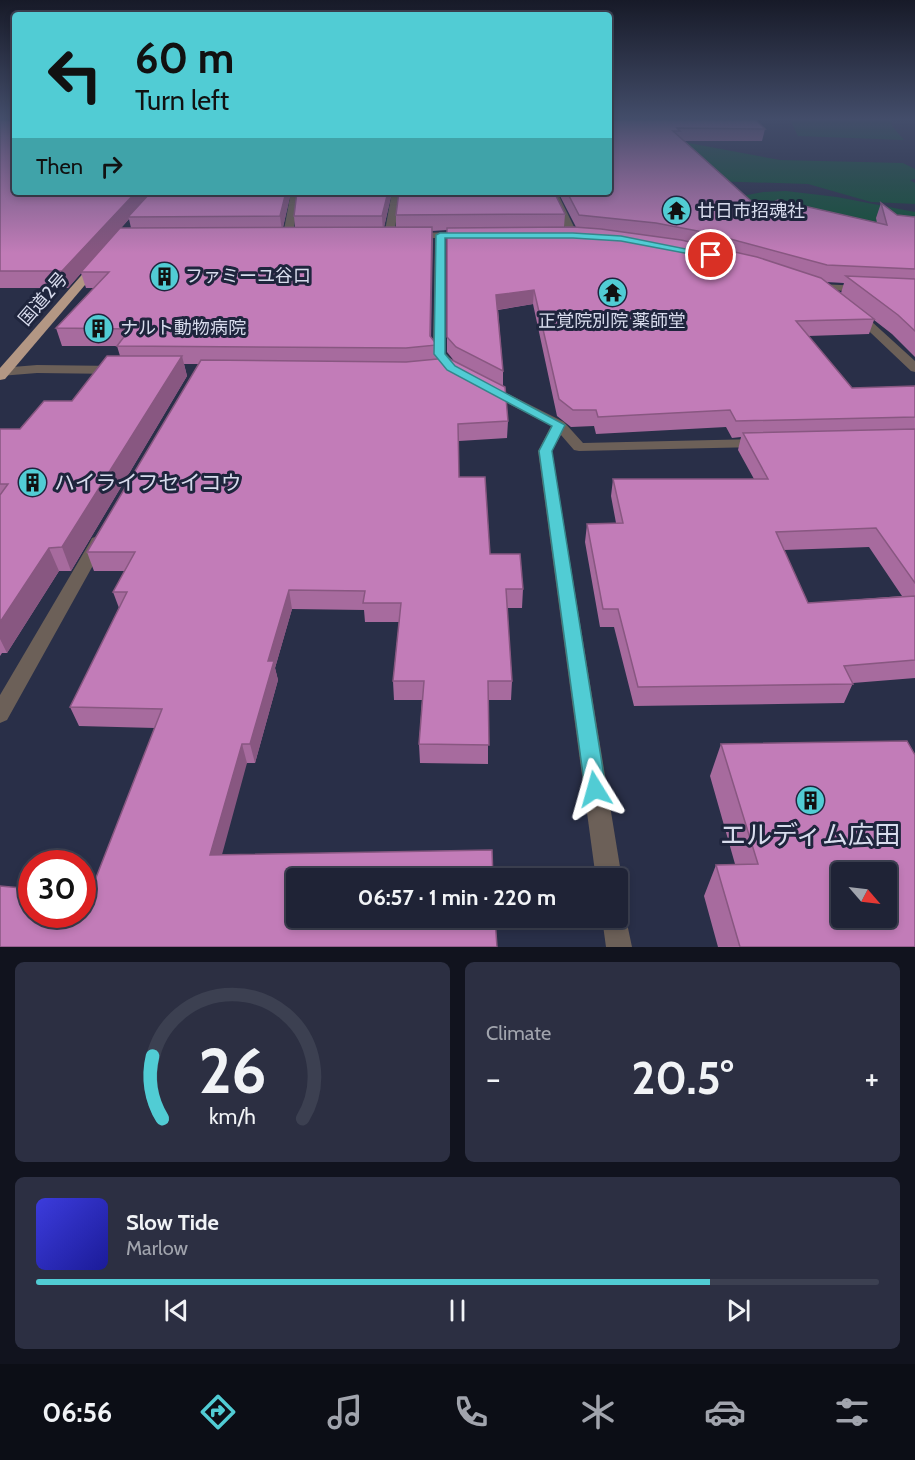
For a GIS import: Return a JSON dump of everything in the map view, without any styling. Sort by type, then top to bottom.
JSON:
[{"type":"highway","name":"国道2号","points":[[1,373],[105,256]]},
{"type":"street","points":[[288,235],[295,195]]},
{"type":"street","points":[[389,236],[396,195]]},
{"type":"street","points":[[554,195],[572,235]]},
{"type":"street","points":[[276,235],[300,235]]},
{"type":"street","points":[[440,235],[439,354],[446,368],[476,381],[559,425],[579,447],[776,443]]},
{"type":"street","points":[[378,236],[474,235]]},
{"type":"street","points":[[868,290],[815,285],[861,318],[915,368]]},
{"type":"street","points":[[1,373],[37,369],[129,370]]},
{"type":"street","points":[[559,425],[545,451],[607,868]]},
{"type":"street","points":[[0,714],[106,528]]},
{"type":"street","points":[[616,928],[619,947]]},
{"type":"green space","points":[[657,164],[905,164],[915,169],[915,179],[910,180],[915,183],[915,204],[871,202],[808,184],[644,179]]},
{"type":"green space","points":[[786,191],[837,197],[915,212],[915,231],[767,206],[740,216],[721,200],[763,192]]},
{"type":"building","points":[[0,164],[12,164],[12,195],[133,195],[62,271],[0,271]]},
{"type":"building","points":[[612,164],[710,164],[760,209],[778,200],[887,225],[881,203],[897,215],[915,217],[915,269],[827,265],[708,233],[656,223],[579,215],[569,195],[612,195]]},
{"type":"building","points":[[148,195],[285,195],[280,216],[128,217]]},
{"type":"building","points":[[297,195],[387,195],[382,216],[294,216]]},
{"type":"building","points":[[399,195],[556,195],[565,214],[396,215]]},
{"type":"building","points":[[432,227],[430,336],[437,345],[406,348],[117,346],[130,329],[56,328],[109,272],[81,272],[120,228]]},
{"type":"building","points":[[574,227],[681,240],[757,257],[821,278],[874,319],[796,321],[852,388],[915,386],[915,417],[736,421],[730,410],[598,417],[596,410],[573,410],[559,399],[534,290],[496,295],[503,371],[456,347],[447,337],[447,228]]},
{"type":"building","points":[[846,276],[915,279],[915,331],[898,315]]},
{"type":"building","points":[[107,356],[182,356],[62,547],[49,548],[0,622],[0,495],[8,484],[0,484],[0,429],[20,429],[44,401],[72,401]]},
{"type":"building","points":[[448,358],[505,387],[508,421],[458,424],[459,477],[485,477],[490,554],[520,554],[523,589],[506,589],[512,681],[488,681],[489,745],[419,744],[424,681],[393,681],[401,603],[363,603],[365,591],[289,590],[268,661],[274,661],[250,744],[242,744],[210,855],[492,850],[493,868],[286,868],[286,928],[496,928],[497,947],[0,947],[0,886],[18,888],[18,928],[96,928],[96,878],[162,709],[70,707],[127,592],[113,592],[135,552],[87,552],[201,360],[406,362]]},
{"type":"building","points":[[915,429],[915,583],[876,528],[776,532],[808,603],[915,596],[915,660],[844,666],[853,684],[638,687],[618,609],[603,609],[587,524],[623,523],[613,479],[768,479],[743,433]]},
{"type":"building","points":[[907,741],[915,755],[915,947],[740,947],[716,865],[758,864],[721,744]]},
{"type":"place","name":"廿日市招魂社","points":[[676,211]]},
{"type":"place","name":"ファミーユ谷口","points":[[164,276]]},
{"type":"place","name":"正覚院別院 薬師堂","points":[[612,292]]},
{"type":"place","name":"ナルト動物病院","points":[[99,328]]},
{"type":"place","name":"ハイライフセイコウ","points":[[33,482]]},
{"type":"place","name":"エルディム広田","points":[[810,801]]},
{"type":"route","points":[[595,789],[545,451],[559,425],[451,368],[439,354],[440,235],[573,235],[621,238],[711,255]]}]
